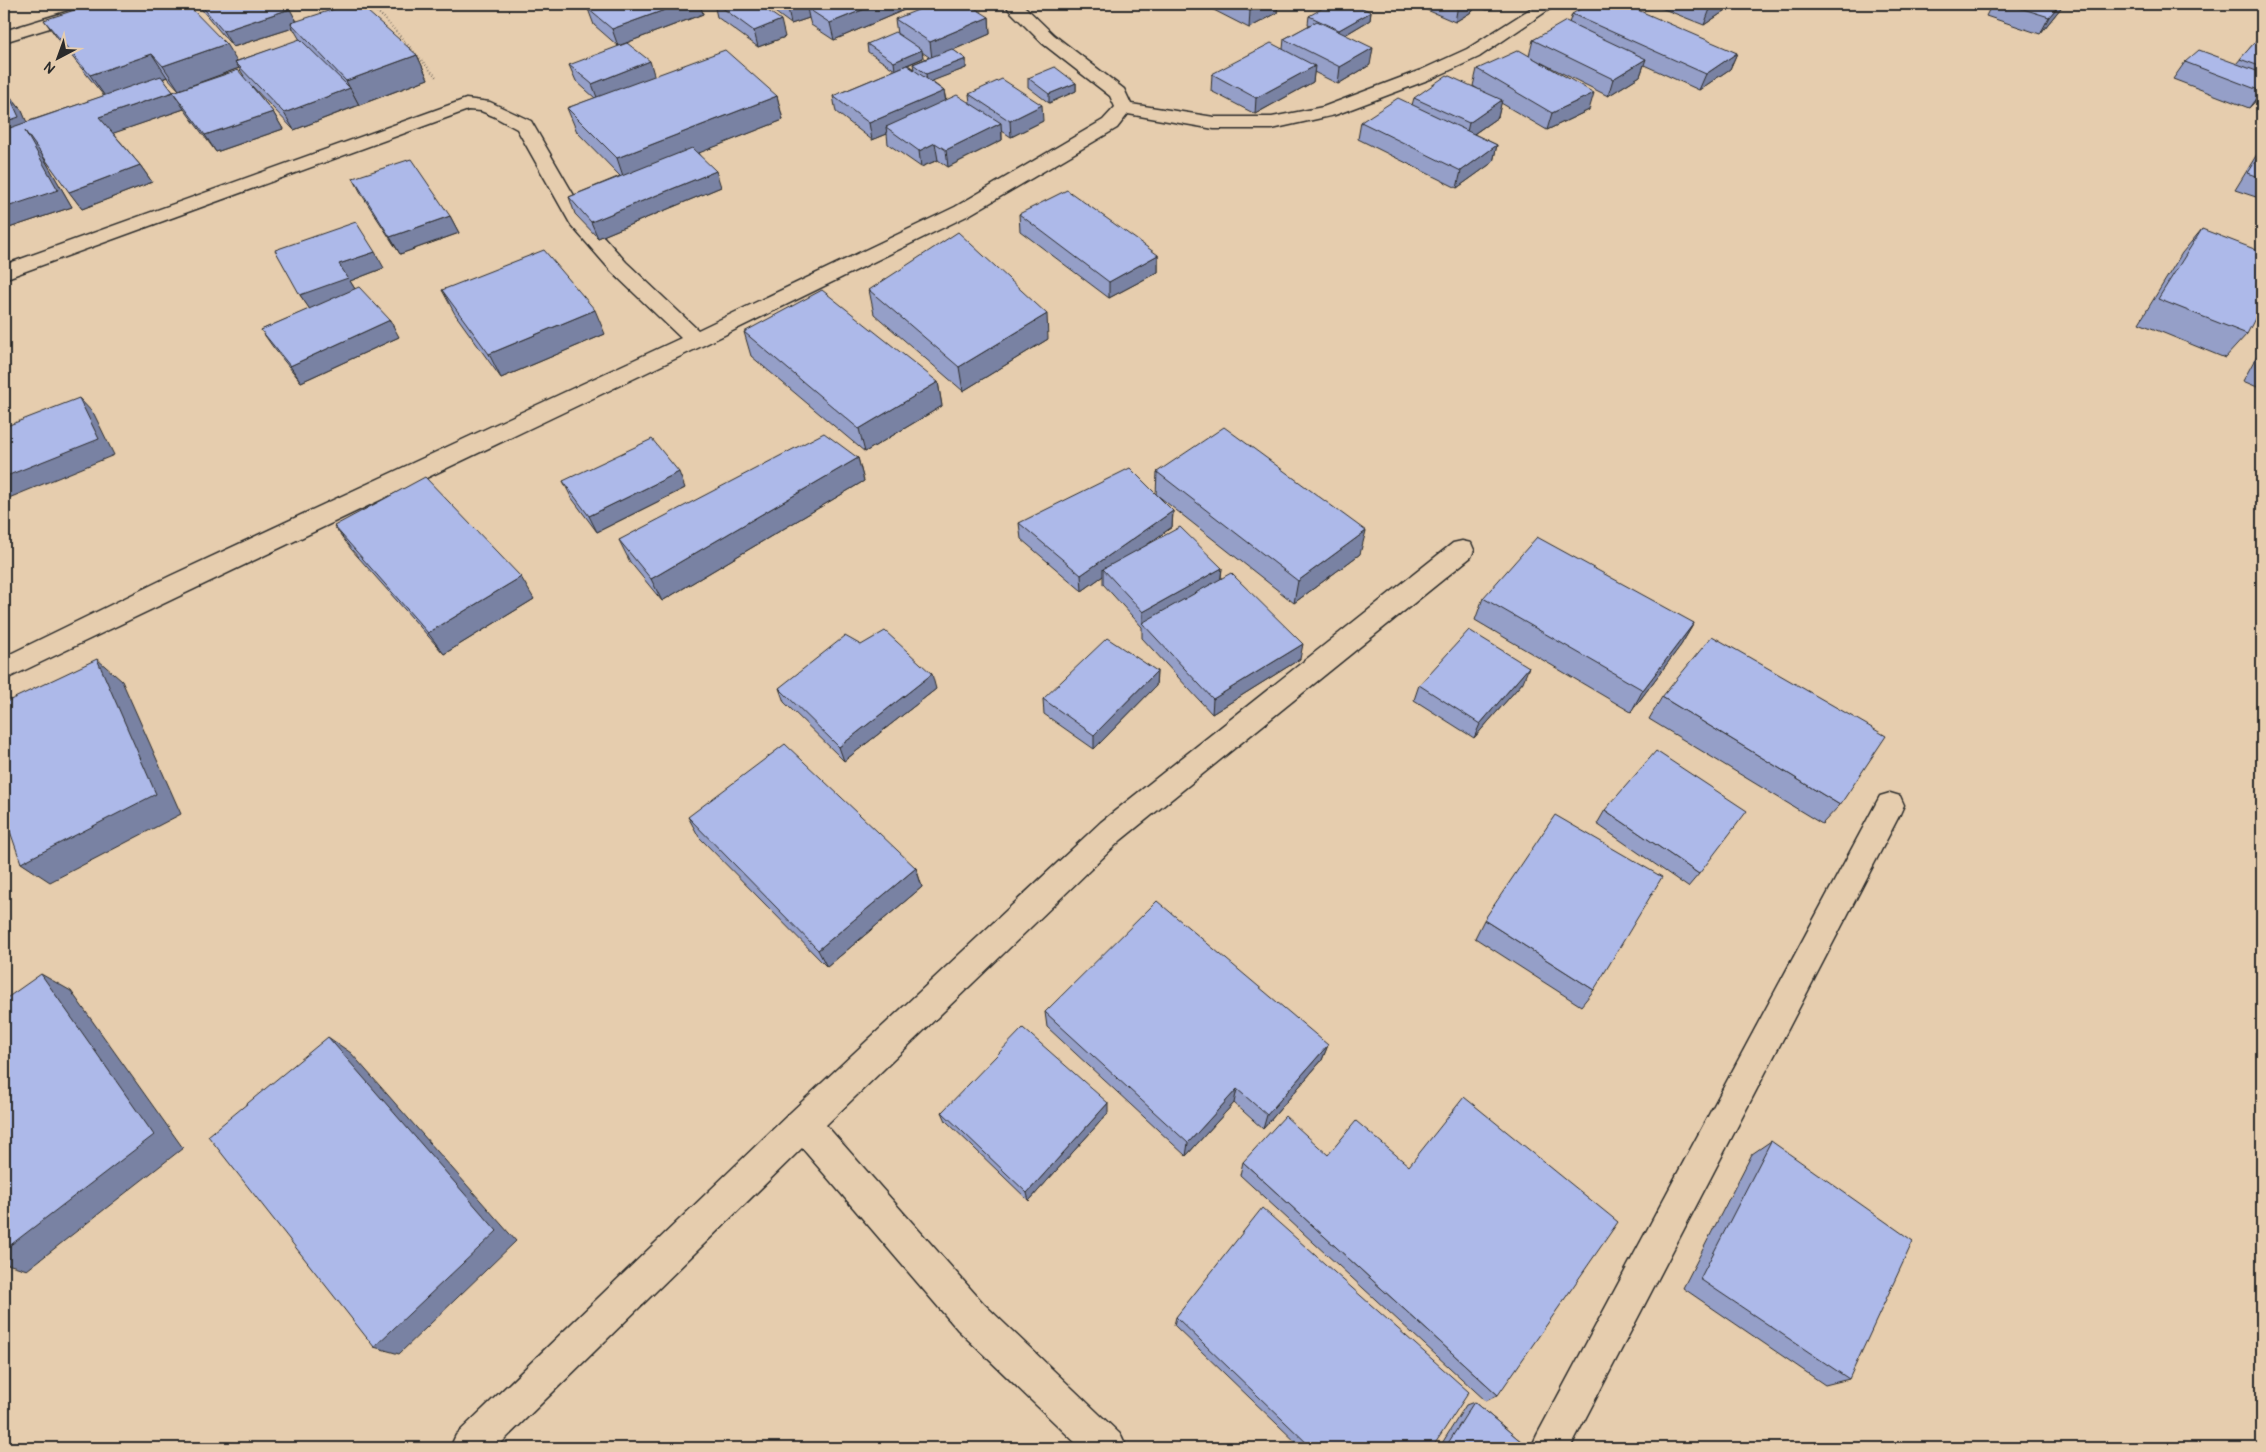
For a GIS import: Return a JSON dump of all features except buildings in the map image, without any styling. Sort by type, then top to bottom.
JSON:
[{"type":"street","points":[[4,37],[110,4]]},
{"type":"street","points":[[1016,4],[1048,39],[1118,93],[1124,108]]},
{"type":"street","points":[[1124,108],[1214,123],[1272,123],[1328,111],[1427,74],[1473,53],[1549,4]]},
{"type":"street","points":[[4,272],[466,104],[484,106],[524,125],[578,221],[618,267],[696,340]]},
{"type":"street","points":[[4,670],[179,583],[696,340],[962,211],[1110,124],[1124,108]]},
{"type":"street","points":[[469,1448],[803,1124],[1111,831],[1462,550]]},
{"type":"street","points":[[1550,1448],[1890,806]]},
{"type":"street","points":[[803,1124],[971,1317],[1108,1448]]},
{"type":"path","points":[[368,4],[384,18],[435,77],[466,104]]}]
